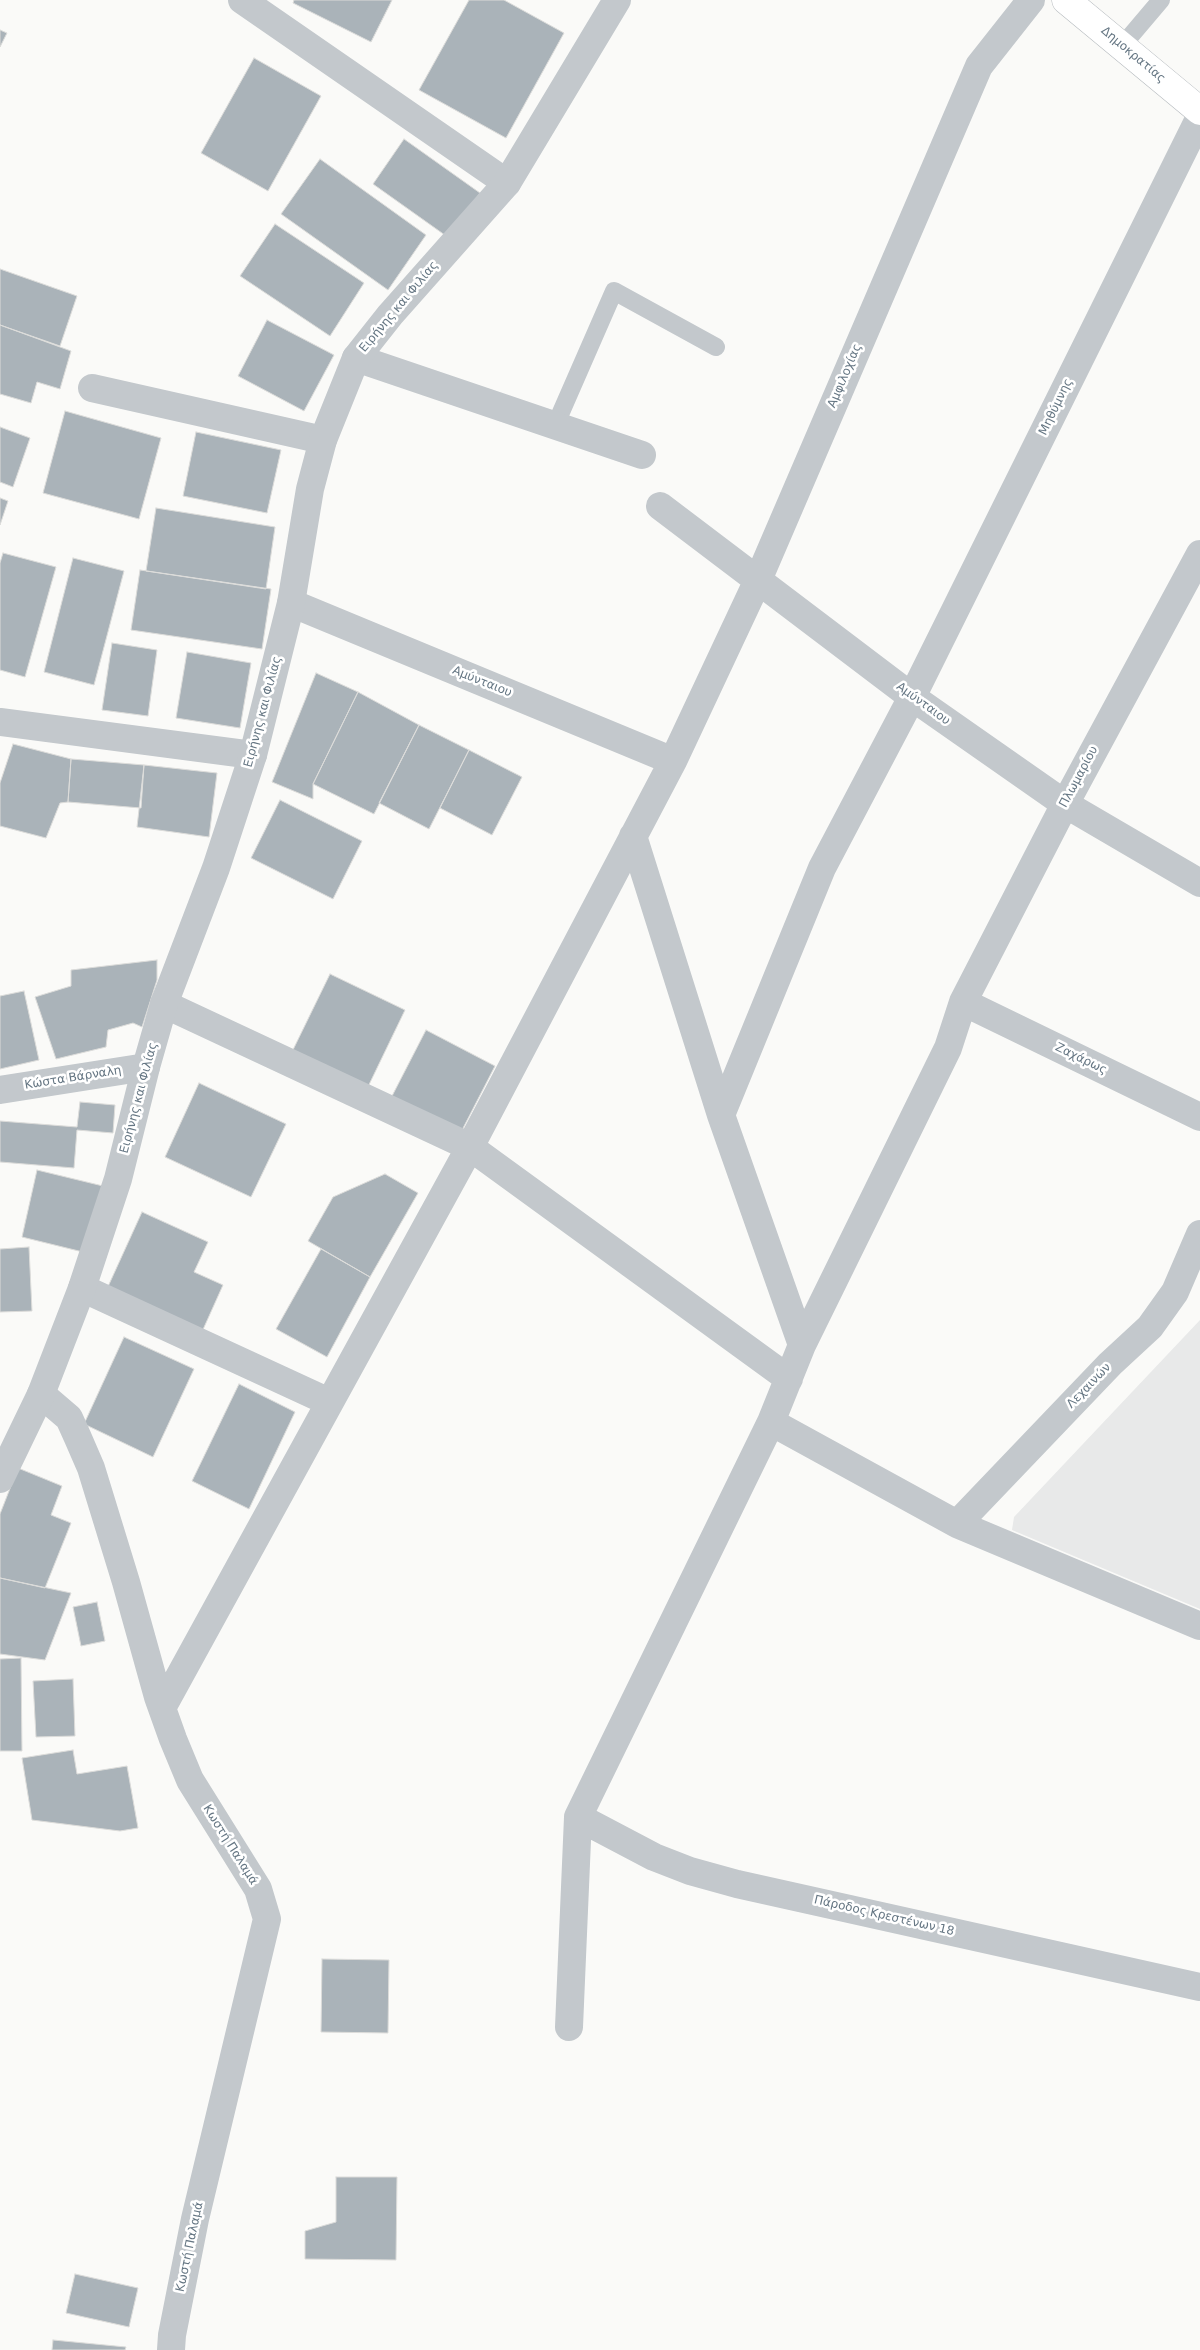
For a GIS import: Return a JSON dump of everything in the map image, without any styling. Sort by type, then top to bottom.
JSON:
[{"type":"main road","name":"Δημοκρατίας","points":[[1066,0],[1200,111]]},
{"type":"street","name":"Ειρήνης και Φιλίας","points":[[0,1479],[41,1394],[82,1288],[118,1179],[164,1004],[216,868],[253,754],[291,603],[310,489],[323,440],[356,358],[390,315],[506,183],[617,0]]},
{"type":"street","name":"Αμφιλοχίας","points":[[162,1708],[470,1147],[673,761],[758,580],[979,66],[1031,0]]},
{"type":"street","points":[[245,1],[506,183]]},
{"type":"street","name":"Μηθύμνης","points":[[721,1115],[822,868],[912,697],[1200,117]]},
{"type":"street","points":[[356,358],[642,456]]},
{"type":"street","points":[[92,388],[323,440]]},
{"type":"street","name":"Αμύνταιου","points":[[660,506],[912,697],[1065,804],[1200,883]]},
{"type":"street","name":"Πλωμαρίου","points":[[578,1817],[771,1422],[802,1345],[948,1048],[963,1002],[1065,804],[1200,554]]},
{"type":"street","name":"Αμύνταιου","points":[[291,603],[673,761]]},
{"type":"street","points":[[0,722],[253,754]]},
{"type":"street","points":[[633,836],[721,1115],[802,1345]]},
{"type":"street","name":"Ζαχάρως","points":[[963,1002],[1200,1117]]},
{"type":"street","points":[[164,1004],[470,1147],[789,1379]]},
{"type":"street","name":"Κώστα Βάρναλη","points":[[0,1090],[146,1067]]},
{"type":"street","name":"Λεχαινών","points":[[957,1524],[1110,1364],[1150,1326],[1175,1292],[1200,1234]]},
{"type":"street","points":[[82,1288],[329,1402]]},
{"type":"street","name":"Κωστή Παλαμά","points":[[41,1394],[69,1418],[91,1468],[162,1708],[190,1780],[258,1888],[267,1919],[195,2219],[172,2335],[171,2350]]},
{"type":"street","points":[[771,1422],[957,1524],[1200,1626]]},
{"type":"street","points":[[569,2027],[578,1817]]},
{"type":"street","name":"Πάροδος Κρεστένων 18","points":[[578,1817],[654,1857],[700,1874],[1200,1987]]},
{"type":"lane","points":[[1122,46],[1161,0]]},
{"type":"lane","points":[[555,426],[614,291],[716,346]]},
{"type":"shaded area","points":[[1200,1320],[1200,1609],[1012,1530],[1014,1517]]},
{"type":"building","points":[[294,0],[392,0],[371,42],[293,3]]},
{"type":"building","points":[[469,0],[504,0],[564,33],[506,138],[419,90]]},
{"type":"building","points":[[0,30],[7,33],[0,47]]},
{"type":"building","points":[[254,58],[321,96],[268,191],[201,153]]},
{"type":"building","points":[[404,139],[480,193],[449,238],[373,184]]},
{"type":"building","points":[[320,159],[426,235],[388,290],[281,214]]},
{"type":"building","points":[[275,224],[364,283],[330,336],[240,276]]},
{"type":"building","points":[[0,269],[77,296],[60,346],[0,325]]},
{"type":"building","points":[[267,320],[334,355],[304,411],[238,376]]},
{"type":"building","points":[[0,325],[71,351],[60,389],[37,382],[31,403],[0,394]]},
{"type":"building","points":[[65,411],[161,438],[139,519],[43,493]]},
{"type":"building","points":[[0,427],[30,438],[13,487],[0,482]]},
{"type":"building","points":[[196,432],[281,450],[267,513],[183,496]]},
{"type":"building","points":[[0,498],[8,501],[0,525]]},
{"type":"building","points":[[156,508],[275,527],[266,589],[146,571]]},
{"type":"building","points":[[3,553],[56,567],[25,677],[0,670],[0,563]]},
{"type":"building","points":[[73,558],[124,571],[94,685],[44,672]]},
{"type":"building","points":[[140,570],[271,589],[262,649],[131,630]]},
{"type":"building","points":[[112,643],[157,650],[148,716],[102,710]]},
{"type":"building","points":[[187,652],[251,663],[240,728],[176,718]]},
{"type":"building","points":[[316,673],[358,692],[313,784],[313,799],[272,782]]},
{"type":"building","points":[[358,692],[419,725],[374,814],[313,784]]},
{"type":"building","points":[[419,725],[469,750],[429,829],[379,803]]},
{"type":"building","points":[[13,744],[71,759],[68,802],[60,803],[46,838],[0,826],[0,783]]},
{"type":"building","points":[[469,750],[522,777],[492,835],[440,808]]},
{"type":"building","points":[[71,759],[144,765],[141,808],[68,802]]},
{"type":"building","points":[[144,765],[217,773],[209,837],[137,827]]},
{"type":"building","points":[[280,800],[362,841],[333,899],[251,858]]},
{"type":"building","points":[[157,960],[157,980],[142,1027],[133,1023],[108,1030],[106,1047],[56,1059],[35,997],[71,986],[71,970]]},
{"type":"building","points":[[330,974],[405,1010],[364,1095],[289,1058]]},
{"type":"building","points":[[24,991],[39,1060],[0,1069],[0,996]]},
{"type":"building","points":[[426,1030],[495,1066],[460,1134],[391,1098]]},
{"type":"building","points":[[199,1083],[286,1124],[251,1197],[165,1157]]},
{"type":"building","points":[[80,1102],[115,1105],[113,1133],[77,1130],[74,1168],[0,1162],[0,1121],[77,1127]]},
{"type":"building","points":[[37,1170],[103,1186],[87,1253],[22,1237]]},
{"type":"building","points":[[385,1174],[418,1193],[370,1277],[308,1241],[333,1197]]},
{"type":"building","points":[[142,1212],[208,1242],[194,1272],[223,1285],[201,1334],[106,1291]]},
{"type":"building","points":[[29,1247],[32,1311],[0,1312],[0,1249]]},
{"type":"building","points":[[321,1249],[370,1277],[327,1357],[276,1329]]},
{"type":"building","points":[[124,1337],[194,1369],[153,1457],[84,1424]]},
{"type":"building","points":[[239,1384],[295,1412],[249,1509],[192,1481]]},
{"type":"building","points":[[18,1468],[62,1486],[51,1515],[71,1523],[45,1588],[0,1578],[0,1514]]},
{"type":"building","points":[[0,1578],[71,1593],[45,1660],[0,1654]]},
{"type":"building","points":[[97,1602],[105,1641],[81,1646],[73,1607]]},
{"type":"building","points":[[21,1658],[22,1751],[0,1751],[0,1659]]},
{"type":"building","points":[[73,1679],[75,1736],[36,1737],[33,1681]]},
{"type":"building","points":[[73,1750],[77,1774],[127,1766],[138,1828],[120,1831],[32,1820],[22,1758]]},
{"type":"building","points":[[322,1959],[389,1960],[388,2033],[321,2032]]},
{"type":"building","points":[[336,2177],[397,2177],[396,2260],[305,2259],[305,2231],[336,2222]]},
{"type":"building","points":[[75,2274],[138,2288],[129,2327],[66,2313]]},
{"type":"building","points":[[53,2340],[126,2347],[125,2350],[52,2350]]}]
